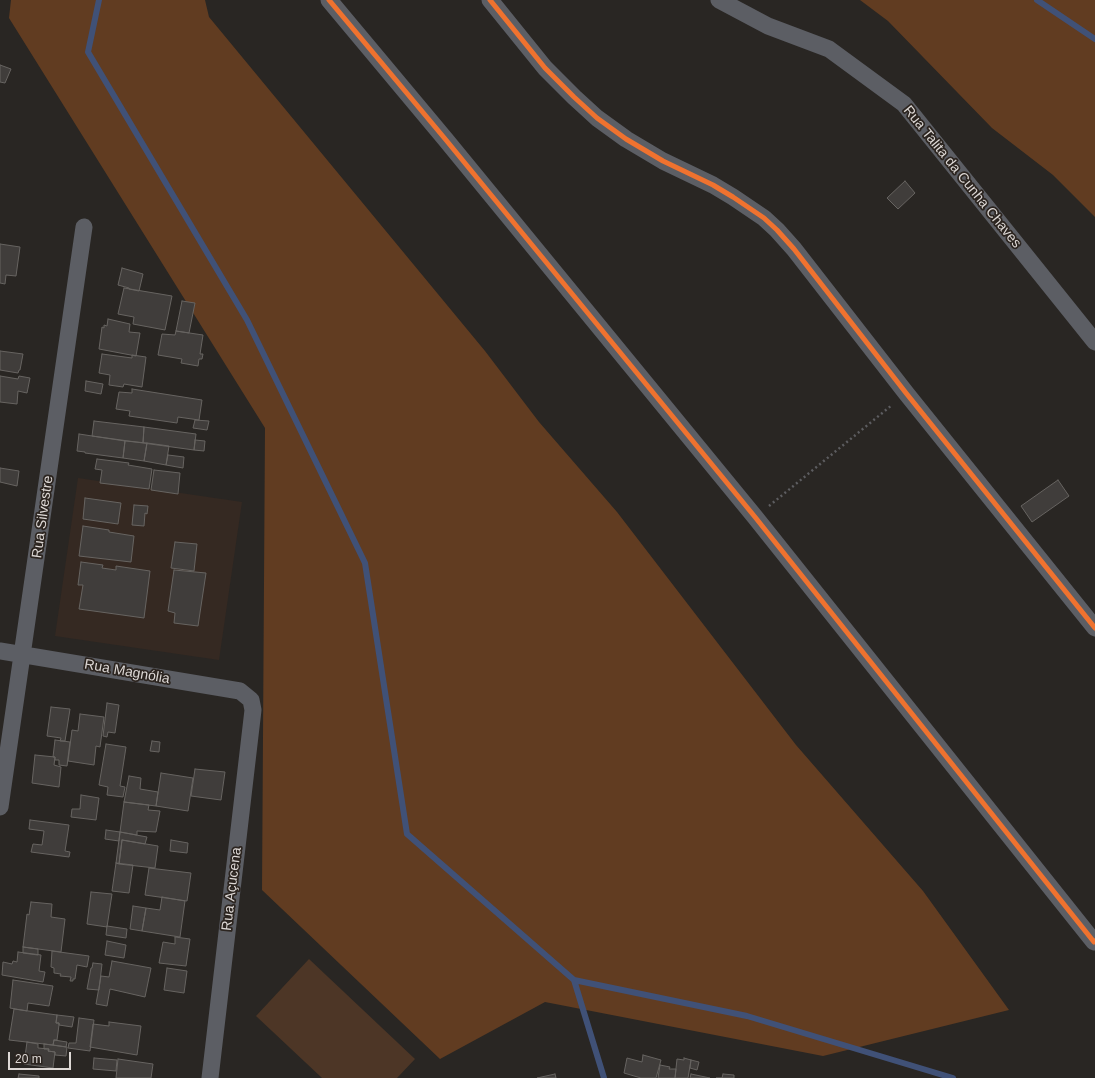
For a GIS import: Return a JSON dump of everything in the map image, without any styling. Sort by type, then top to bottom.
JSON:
[{"type":"street","points":[[329,0],[446,140],[755,517],[1094,942],[1095,941]]},
{"type":"street","points":[[490,0],[545,68],[597,118],[626,139],[669,164],[713,185],[733,197],[764,218],[777,230],[794,249],[906,393],[1095,628]]},
{"type":"street","name":"Rua Talita da Cunha Chaves","points":[[719,0],[768,26],[829,49],[904,104],[1095,342]]},
{"type":"street","name":"Rua Silvestre","points":[[0,807],[84,227]]},
{"type":"street","name":"Rua Magnólia","points":[[0,651],[240,691],[251,700]]},
{"type":"street","name":"Rua Açucena","points":[[210,1078],[254,710],[251,700]]},
{"type":"path","points":[[755,517],[906,393]]},
{"type":"shaded area","points":[[11,0],[205,0],[209,17],[485,351],[539,422],[617,512],[796,745],[923,891],[1009,1010],[823,1056],[545,1002],[440,1059],[262,890],[265,428],[9,18]]},
{"type":"shaded area","points":[[860,0],[1095,0],[1095,217],[1053,175],[992,128],[888,21]]},
{"type":"shaded area","points":[[78,478],[242,502],[219,660],[55,636]]},
{"type":"shaded area","points":[[309,959],[415,1059],[397,1078],[322,1078],[256,1016]]},
{"type":"building","points":[[0,65],[11,69],[5,83],[0,82]]},
{"type":"building","points":[[905,181],[915,193],[898,209],[887,198]]},
{"type":"building","points":[[0,244],[20,247],[16,276],[6,275],[5,284],[0,283]]},
{"type":"building","points":[[122,268],[143,274],[139,291],[118,285]]},
{"type":"building","points":[[124,288],[172,296],[165,330],[133,324],[134,317],[118,314]]},
{"type":"building","points":[[182,301],[195,303],[189,333],[176,331]]},
{"type":"building","points":[[108,319],[130,324],[129,332],[140,333],[136,356],[99,349],[102,327],[104,328],[104,325],[107,326]]},
{"type":"building","points":[[176,331],[203,335],[200,354],[203,354],[202,359],[199,359],[198,366],[181,363],[182,359],[158,355],[162,334],[175,335]]},
{"type":"building","points":[[0,351],[23,354],[18,373],[0,370]]},
{"type":"building","points":[[102,354],[132,358],[132,355],[146,357],[142,387],[124,384],[123,387],[109,385],[110,375],[99,373]]},
{"type":"building","points":[[0,376],[18,379],[19,376],[30,378],[27,393],[18,391],[17,404],[0,402]]},
{"type":"building","points":[[86,381],[103,384],[101,394],[85,391]]},
{"type":"building","points":[[132,389],[202,400],[199,420],[178,417],[177,423],[129,416],[130,411],[116,409],[119,392],[132,393]]},
{"type":"building","points":[[195,420],[209,421],[207,430],[193,428]]},
{"type":"building","points":[[94,421],[144,427],[143,443],[92,436]]},
{"type":"building","points":[[144,427],[196,434],[194,450],[143,443]]},
{"type":"building","points":[[79,434],[125,441],[123,458],[77,451]]},
{"type":"building","points":[[195,440],[205,441],[204,451],[194,450]]},
{"type":"building","points":[[125,441],[147,443],[144,461],[123,458]]},
{"type":"building","points":[[147,443],[169,446],[166,465],[144,461]]},
{"type":"building","points":[[168,455],[184,457],[183,468],[166,465]]},
{"type":"building","points":[[97,459],[129,463],[128,465],[152,469],[149,489],[100,483],[102,470],[95,469]]},
{"type":"building","points":[[0,468],[19,471],[17,486],[0,482]]},
{"type":"building","points":[[154,470],[180,473],[178,494],[151,490]]},
{"type":"building","points":[[1058,480],[1069,496],[1032,522],[1021,506]]},
{"type":"building","points":[[85,498],[121,503],[118,524],[83,519]]},
{"type":"building","points":[[134,505],[148,506],[147,514],[145,513],[144,526],[132,525]]},
{"type":"building","points":[[83,526],[134,536],[131,562],[79,556]]},
{"type":"building","points":[[175,542],[197,544],[194,571],[171,568]]},
{"type":"building","points":[[81,562],[103,565],[102,568],[116,570],[116,566],[150,571],[144,618],[79,609],[83,585],[78,585]]},
{"type":"building","points":[[174,570],[206,573],[198,626],[174,623],[175,613],[168,611]]},
{"type":"building","points":[[107,703],[119,705],[115,733],[108,732],[107,737],[103,736]]},
{"type":"building","points":[[51,707],[70,709],[65,741],[60,741],[61,738],[47,736]]},
{"type":"building","points":[[80,714],[104,717],[100,747],[96,746],[94,765],[68,761],[72,730],[78,731]]},
{"type":"building","points":[[55,740],[70,742],[67,766],[59,765],[59,760],[55,760],[55,757],[53,757]]},
{"type":"building","points":[[152,741],[160,742],[159,752],[150,751]]},
{"type":"building","points":[[106,744],[126,747],[120,786],[125,787],[123,797],[107,795],[108,787],[99,785]]},
{"type":"building","points":[[35,755],[55,757],[54,765],[61,767],[59,787],[32,783]]},
{"type":"building","points":[[195,769],[225,772],[221,800],[191,796]]},
{"type":"building","points":[[161,773],[193,778],[188,811],[156,806]]},
{"type":"building","points":[[129,776],[141,778],[140,789],[158,792],[156,806],[124,802]]},
{"type":"building","points":[[81,795],[99,798],[96,820],[71,817],[72,809],[80,809]]},
{"type":"building","points":[[124,802],[149,805],[148,810],[160,811],[156,832],[137,831],[137,835],[120,832]]},
{"type":"building","points":[[30,820],[69,825],[65,851],[70,852],[69,857],[31,852],[33,844],[42,845],[44,831],[29,829]]},
{"type":"building","points":[[106,830],[120,832],[119,841],[105,839]]},
{"type":"building","points":[[120,832],[147,837],[145,844],[122,840],[119,864],[116,863]]},
{"type":"building","points":[[122,840],[158,846],[155,868],[119,864]]},
{"type":"building","points":[[171,840],[188,843],[187,853],[170,851]]},
{"type":"building","points":[[116,863],[133,865],[129,893],[112,891]]},
{"type":"building","points":[[149,868],[191,873],[187,901],[145,895]]},
{"type":"building","points":[[91,892],[112,894],[107,927],[87,924]]},
{"type":"building","points":[[162,897],[185,901],[180,937],[142,931],[146,908],[160,910]]},
{"type":"building","points":[[31,902],[52,904],[51,917],[65,919],[61,952],[23,947],[27,914],[29,915]]},
{"type":"building","points":[[133,906],[146,908],[142,931],[130,929]]},
{"type":"building","points":[[107,926],[127,929],[126,938],[106,935]]},
{"type":"building","points":[[175,937],[190,939],[186,966],[159,963],[163,942],[175,944]]},
{"type":"building","points":[[107,941],[126,945],[124,958],[105,955]]},
{"type":"building","points":[[23,947],[38,949],[38,955],[23,953]]},
{"type":"building","points":[[52,951],[89,956],[87,967],[77,965],[75,979],[70,981],[71,977],[60,976],[61,974],[54,973],[54,968],[51,967]]},
{"type":"building","points":[[18,952],[41,955],[39,971],[45,972],[43,982],[2,975],[3,962],[12,964],[13,961],[17,962]]},
{"type":"building","points":[[112,961],[151,968],[145,997],[110,989],[107,1006],[96,1004],[101,976],[109,977]]},
{"type":"building","points":[[93,963],[102,964],[99,990],[87,989]]},
{"type":"building","points":[[167,968],[187,971],[184,993],[164,990]]},
{"type":"building","points":[[13,980],[53,986],[49,1006],[28,1003],[27,1011],[10,1008]]},
{"type":"building","points":[[14,1009],[57,1015],[56,1023],[59,1023],[59,1025],[57,1040],[54,1040],[53,1045],[9,1040]]},
{"type":"building","points":[[57,1015],[74,1017],[72,1027],[59,1025],[59,1023],[56,1023]]},
{"type":"building","points":[[79,1018],[94,1020],[90,1051],[68,1048],[69,1043],[76,1043]]},
{"type":"building","points":[[109,1022],[141,1026],[137,1055],[90,1047],[93,1024],[109,1026]]},
{"type":"building","points":[[54,1040],[67,1042],[66,1047],[53,1045]]},
{"type":"building","points":[[27,1042],[38,1044],[38,1048],[49,1049],[48,1051],[55,1052],[53,1068],[24,1064]]},
{"type":"building","points":[[44,1044],[67,1047],[66,1056],[55,1055],[55,1052],[48,1051],[49,1049],[44,1049]]},
{"type":"building","points":[[643,1055],[661,1060],[656,1078],[641,1078],[624,1073],[627,1058],[642,1062]]},
{"type":"building","points":[[94,1058],[117,1060],[116,1071],[93,1069]]},
{"type":"building","points":[[684,1058],[691,1060],[688,1078],[675,1078],[677,1059],[684,1060]]},
{"type":"building","points":[[118,1059],[153,1064],[151,1078],[116,1078]]},
{"type":"building","points":[[691,1060],[699,1062],[697,1070],[690,1068]]},
{"type":"building","points":[[660,1065],[670,1067],[669,1069],[676,1069],[675,1078],[658,1078]]},
{"type":"building","points":[[19,1074],[39,1076],[39,1078],[18,1078]]},
{"type":"building","points":[[555,1074],[556,1078],[537,1078]]},
{"type":"building","points":[[691,1074],[710,1078],[690,1078]]},
{"type":"building","points":[[723,1074],[734,1075],[734,1078],[722,1078]]},
{"type":"waterway","points":[[99,0],[88,52],[247,320],[365,563],[407,834],[574,980],[604,1078]]},
{"type":"waterway","points":[[1037,0],[1095,39]]},
{"type":"waterway","points":[[574,980],[747,1016],[953,1078]]},
{"type":"cycle path","points":[[329,0],[446,140],[755,517],[1094,942],[1095,941]]},
{"type":"cycle path","points":[[490,0],[545,68],[597,118],[626,139],[663,161],[713,185],[733,197],[764,218],[777,230],[794,249],[906,393],[1095,628]]}]
